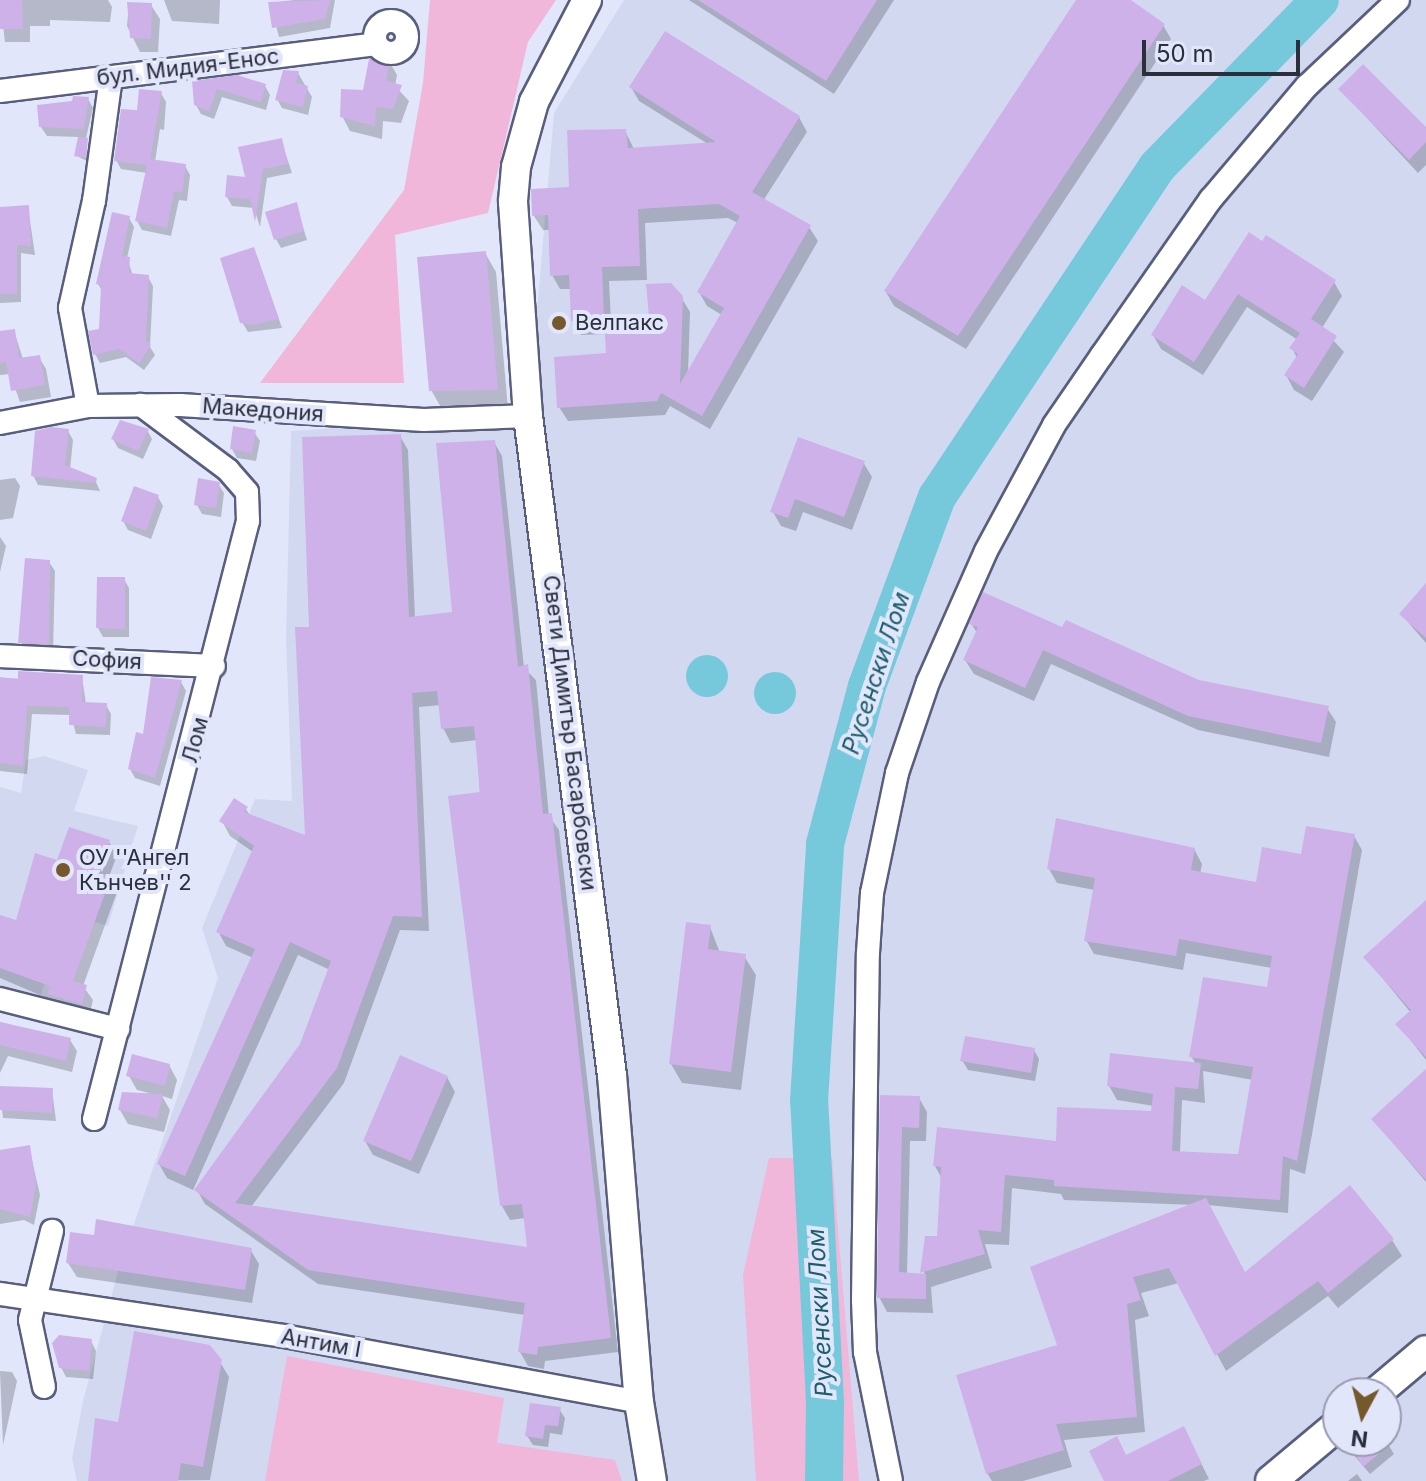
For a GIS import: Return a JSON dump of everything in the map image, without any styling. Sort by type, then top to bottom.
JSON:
[{"type":"main road","points":[[1395,1377],[1426,1351]]},
{"type":"main road","points":[[1271,1481],[1322,1438]]},
{"type":"street","name":"Свети Димитър Басарбовски","points":[[587,0],[534,102],[516,167],[513,202],[528,416],[612,1075],[639,1402],[652,1481]]},
{"type":"street","points":[[891,1481],[865,1352],[868,953],[872,893],[897,773],[928,682],[986,551],[1054,425],[1102,355],[1211,199],[1307,86],[1398,0]]},
{"type":"street","name":"бул. Мидия-Енос","points":[[0,91],[376,44],[376,32],[391,11]]},
{"type":"street","points":[[88,406],[70,308],[94,201],[111,77]]},
{"type":"street","name":"Македония","points":[[0,423],[88,406],[141,405],[424,420],[528,416]]},
{"type":"street","name":"Лом","points":[[94,1119],[245,546],[247,492],[228,470],[141,405]]},
{"type":"street","name":"София","points":[[0,656],[214,666]]},
{"type":"street","points":[[0,999],[118,1029]]},
{"type":"street","points":[[44,1387],[30,1320],[52,1231]]},
{"type":"street","name":"Антим I","points":[[0,1294],[284,1336],[639,1402]]},
{"type":"shaded area","points":[[430,0],[556,0],[528,42],[488,213],[395,235],[404,383],[260,383],[404,190],[423,83]]},
{"type":"shaded area","points":[[624,0],[1426,0],[1426,1481],[77,1481],[72,1459],[83,1401],[118,1271],[218,978],[202,928],[255,799],[292,801],[286,639],[291,431],[528,416],[554,113]]},
{"type":"shaded area","name":"ОУ ''Ангел Кънчев'' 2","points":[[44,756],[88,770],[74,811],[138,826],[108,926],[69,914],[39,1000],[0,990],[0,787],[21,793],[26,760]]},
{"type":"shaded area","points":[[769,1158],[832,1158],[859,1481],[756,1481],[743,1275]]},
{"type":"shaded area","points":[[287,1356],[504,1398],[497,1443],[615,1460],[622,1481],[265,1481]]},
{"type":"water","points":[[707,655],[722,661],[728,676],[722,691],[707,697],[692,691],[686,676],[692,661]]},
{"type":"water","points":[[775,672],[790,678],[796,693],[790,708],[775,714],[760,708],[754,693],[760,678]]},
{"type":"building","points":[[0,0],[22,0],[23,29],[0,29]]},
{"type":"building","points":[[330,0],[325,19],[272,28],[268,2]]},
{"type":"building","points":[[698,0],[877,0],[826,81]]},
{"type":"building","points":[[1076,0],[1131,0],[1165,24],[958,336],[884,291]]},
{"type":"building","points":[[127,2],[152,3],[151,39],[130,38]]},
{"type":"building","points":[[665,31],[800,116],[752,192],[811,225],[702,416],[661,393],[657,401],[557,408],[554,357],[606,353],[604,320],[571,321],[569,275],[550,276],[548,215],[532,216],[531,189],[569,187],[567,130],[626,129],[628,148],[716,142],[629,87]],"holes":[[[719,204],[740,216],[697,292],[724,308],[680,384],[683,296],[671,283],[646,284],[649,317],[604,320],[602,267],[640,266],[638,209]]]},
{"type":"building","points":[[369,59],[390,59],[386,81],[402,85],[393,109],[376,107],[375,126],[340,117],[341,89],[363,90]]},
{"type":"building","points":[[1363,64],[1426,127],[1426,142],[1409,160],[1338,89]]},
{"type":"building","points":[[283,70],[299,71],[296,83],[308,86],[303,107],[275,100]]},
{"type":"building","points":[[237,75],[266,84],[261,102],[217,89],[209,111],[194,105],[192,81]]},
{"type":"building","points":[[139,89],[162,91],[150,159],[186,164],[182,193],[174,191],[167,228],[135,221],[147,165],[114,161],[121,109],[137,110]]},
{"type":"building","points":[[73,96],[89,97],[84,129],[39,127],[37,105],[72,101]]},
{"type":"building","points":[[78,137],[88,138],[86,158],[74,156]]},
{"type":"building","points":[[282,138],[288,164],[263,169],[255,222],[250,199],[225,197],[227,175],[245,177],[238,147]]},
{"type":"building","points":[[297,202],[304,231],[274,240],[265,212]]},
{"type":"building","points":[[29,205],[31,246],[17,245],[17,294],[0,294],[0,207]]},
{"type":"building","points":[[112,212],[130,216],[122,256],[130,257],[129,273],[149,275],[146,341],[151,345],[139,363],[119,349],[93,355],[88,331],[99,329],[101,285],[96,284]]},
{"type":"building","points":[[1249,232],[1262,241],[1266,235],[1336,280],[1311,319],[1337,336],[1304,388],[1284,375],[1298,354],[1289,348],[1300,333],[1238,294],[1194,362],[1151,335],[1182,285],[1205,300]]},
{"type":"building","points":[[254,247],[279,319],[253,325],[240,323],[220,258]]},
{"type":"building","points":[[486,251],[498,390],[429,391],[417,257]]},
{"type":"building","points":[[15,329],[19,358],[40,355],[45,385],[11,391],[6,362],[0,363],[0,331]]},
{"type":"building","points":[[120,420],[149,429],[138,451],[111,439]]},
{"type":"building","points":[[233,426],[256,430],[252,453],[230,449]]},
{"type":"building","points":[[52,427],[69,429],[65,465],[97,478],[96,483],[31,476],[35,431]]},
{"type":"building","points":[[401,434],[409,617],[452,612],[436,443],[495,440],[518,667],[528,664],[543,814],[552,813],[611,1338],[538,1347],[537,1355],[518,1352],[525,1303],[308,1270],[194,1190],[300,1044],[331,961],[290,942],[185,1176],[157,1164],[255,949],[216,932],[254,846],[219,821],[234,798],[248,807],[244,812],[305,835],[295,627],[309,627],[302,437]],"holes":[[[437,691],[441,729],[474,726],[480,792],[448,796],[500,1206],[522,1204],[527,1247],[235,1203],[337,1068],[393,916],[422,917],[412,693]]]},
{"type":"building","points":[[798,437],[865,461],[844,517],[795,499],[788,518],[770,512]]},
{"type":"building","points":[[198,478],[220,482],[216,508],[194,505]]},
{"type":"building","points":[[134,486],[159,495],[146,531],[121,521]]},
{"type":"building","points":[[25,558],[50,560],[49,644],[18,643]]},
{"type":"building","points":[[97,577],[125,577],[125,629],[96,628]]},
{"type":"building","points":[[1426,583],[1426,638],[1399,614]]},
{"type":"building","points":[[983,592],[1062,627],[1066,620],[1199,680],[1329,706],[1321,743],[1188,716],[1043,650],[1025,688],[963,660],[978,627],[969,624]]},
{"type":"building","points":[[18,671],[83,675],[82,702],[107,703],[106,727],[69,725],[69,707],[27,706],[23,766],[0,763],[0,677],[18,679]]},
{"type":"building","points":[[151,677],[182,680],[155,778],[128,769],[136,732],[143,734]]},
{"type":"building","points":[[1056,818],[1195,848],[1191,870],[1256,882],[1262,847],[1301,854],[1306,826],[1355,834],[1297,1161],[1283,1156],[1280,1200],[1054,1186],[1054,1180],[1005,1175],[1001,1232],[978,1230],[985,1254],[920,1273],[925,1236],[937,1236],[941,1167],[933,1166],[937,1127],[1056,1141],[1057,1107],[1151,1111],[1153,1094],[1107,1086],[1110,1053],[1201,1063],[1198,1089],[1175,1087],[1172,1151],[1238,1154],[1253,1067],[1189,1057],[1203,977],[1267,987],[1272,956],[1179,939],[1176,956],[1084,941],[1095,878],[1047,869]]},
{"type":"building","points":[[69,827],[110,840],[99,873],[111,877],[73,981],[87,985],[82,1004],[47,994],[50,986],[0,968],[0,915],[16,920],[35,853],[57,860]]},
{"type":"building","points":[[1426,900],[1426,1057],[1395,1024],[1411,1010],[1363,957]]},
{"type":"building","points":[[686,922],[711,925],[708,949],[746,954],[731,1072],[669,1064]]},
{"type":"building","points":[[0,1022],[71,1038],[66,1061],[0,1045]]},
{"type":"building","points":[[965,1036],[1035,1048],[1031,1073],[960,1061]]},
{"type":"building","points":[[132,1054],[170,1064],[165,1086],[126,1076]]},
{"type":"building","points":[[400,1055],[448,1076],[411,1161],[363,1141]]},
{"type":"building","points":[[1426,1069],[1426,1180],[1371,1119]]},
{"type":"building","points":[[0,1086],[53,1088],[52,1113],[0,1110]]},
{"type":"building","points":[[122,1092],[163,1094],[157,1118],[118,1110]]},
{"type":"building","points":[[880,1095],[920,1096],[919,1128],[902,1127],[899,1272],[926,1274],[926,1299],[877,1298]]},
{"type":"building","points":[[30,1145],[36,1184],[30,1217],[0,1209],[0,1150]]},
{"type":"building","points":[[1350,1185],[1394,1239],[1328,1293],[1318,1281],[1215,1356],[1169,1268],[1133,1277],[1141,1300],[1127,1304],[1137,1417],[1056,1424],[1064,1450],[986,1474],[956,1375],[1057,1345],[1030,1267],[1206,1198],[1245,1272]]},
{"type":"building","points":[[96,1219],[252,1248],[245,1290],[66,1263],[70,1232],[94,1235]]},
{"type":"building","points":[[134,1331],[210,1345],[222,1360],[203,1467],[181,1463],[178,1481],[88,1481],[95,1418],[118,1422]]},
{"type":"building","points":[[59,1335],[92,1339],[89,1371],[59,1368],[52,1343]]},
{"type":"building","points":[[530,1403],[561,1407],[558,1426],[545,1425],[543,1439],[525,1436]]},
{"type":"building","points":[[1184,1426],[1202,1464],[1168,1481],[1104,1481],[1089,1451],[1117,1436],[1126,1455]]},
{"type":"building","points":[[1357,1457],[1375,1457],[1363,1467]]},
{"type":"waterway","name":"Русенски Лом","points":[[824,1481],[825,1402],[809,1101],[825,844],[867,686],[937,497],[1157,167],[1320,0]]},
{"type":"place","name":"Велпакс","points":[[559,323]]},
{"type":"place","name":"ОУ ''Ангел Кънчев'' 2","points":[[63,870]]}]
